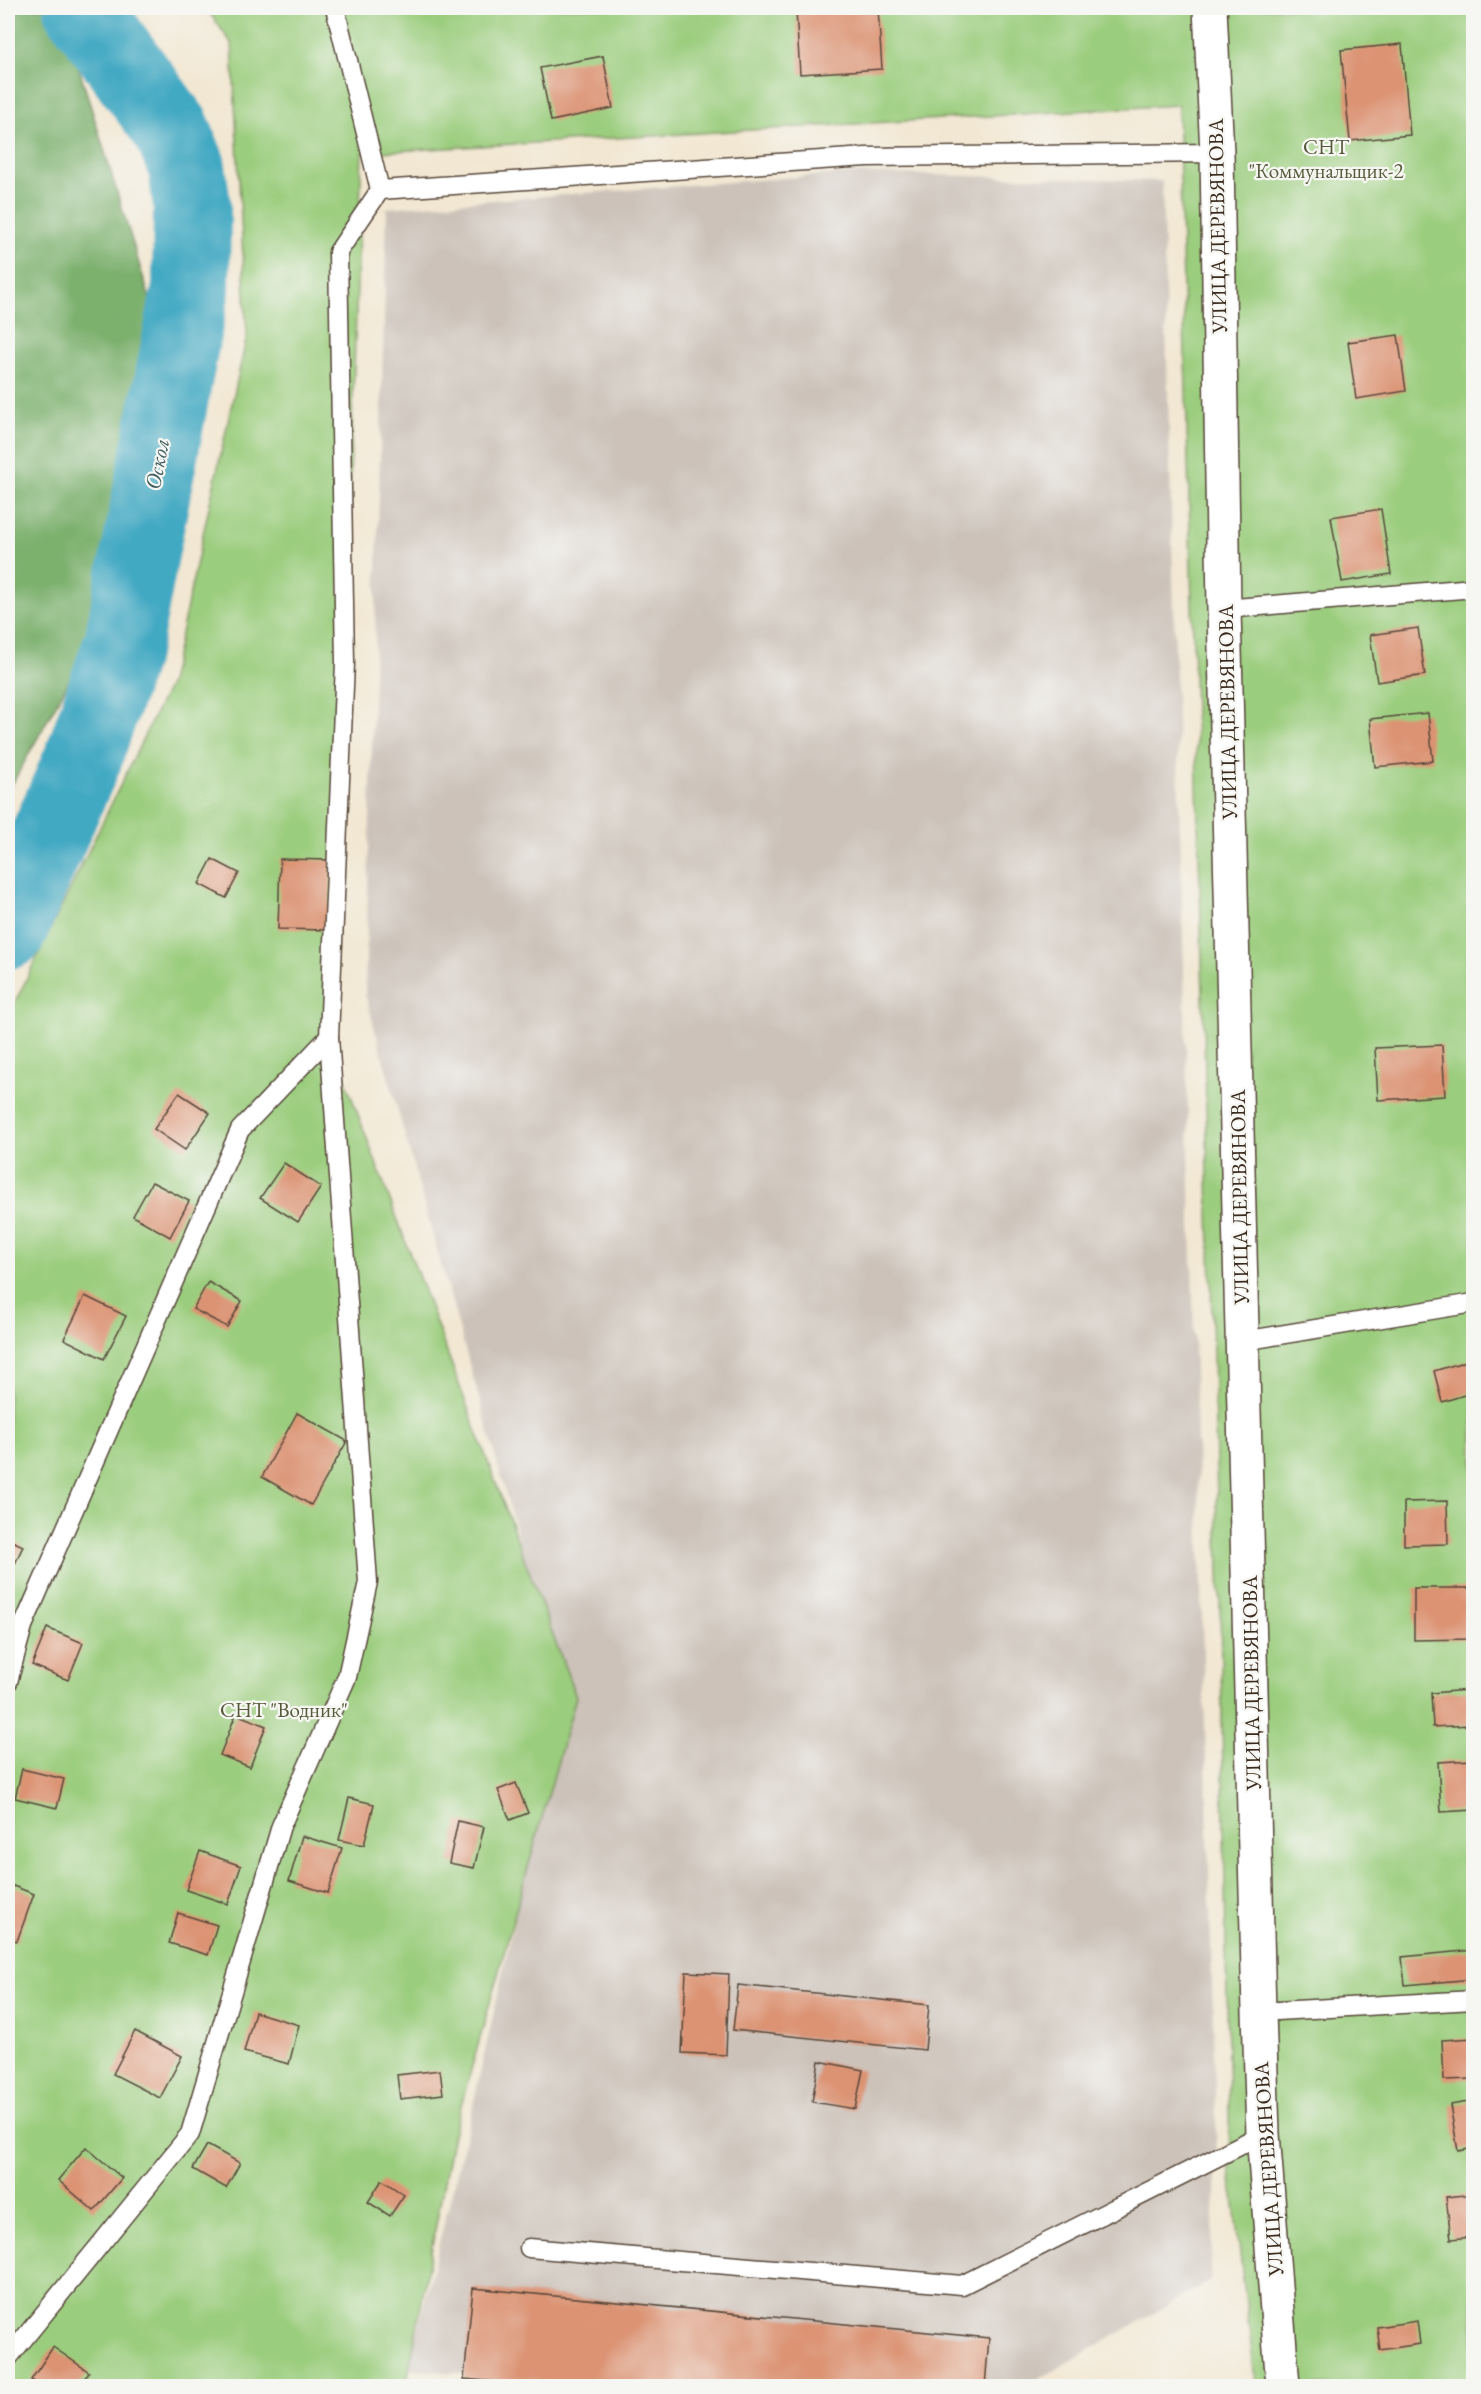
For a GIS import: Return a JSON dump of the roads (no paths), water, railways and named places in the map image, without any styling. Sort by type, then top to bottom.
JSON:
[{"type":"street","name":"УЛИЦА ДЕРЕВЯНОВА","points":[[1210,8],[1217,153],[1224,609],[1263,2134],[1283,2386]]},
{"type":"lane","points":[[8,2358],[190,2134],[281,1826],[347,1677],[368,1582],[329,1038],[345,663],[338,252],[380,190],[335,8]]},
{"type":"lane","points":[[380,190],[866,157],[1217,153]]},
{"type":"lane","points":[[1224,609],[1473,588]]},
{"type":"lane","points":[[8,1682],[23,1626],[240,1130],[329,1038]]},
{"type":"lane","points":[[1243,1341],[1473,1303]]},
{"type":"lane","points":[[1260,2012],[1473,2000]]},
{"type":"lane","points":[[529,2248],[962,2284],[1263,2134]]},
{"type":"waterway","name":"Оскол","points":[[8,930],[84,756],[123,642],[191,288],[192,207],[187,167],[172,130],[83,8]]},
{"type":"park label","name":"СНТ \"Коммунальщик-2","points":[[1326,158]]},
{"type":"park label","name":"СНТ \"Водник\"","points":[[284,1709]]}]
